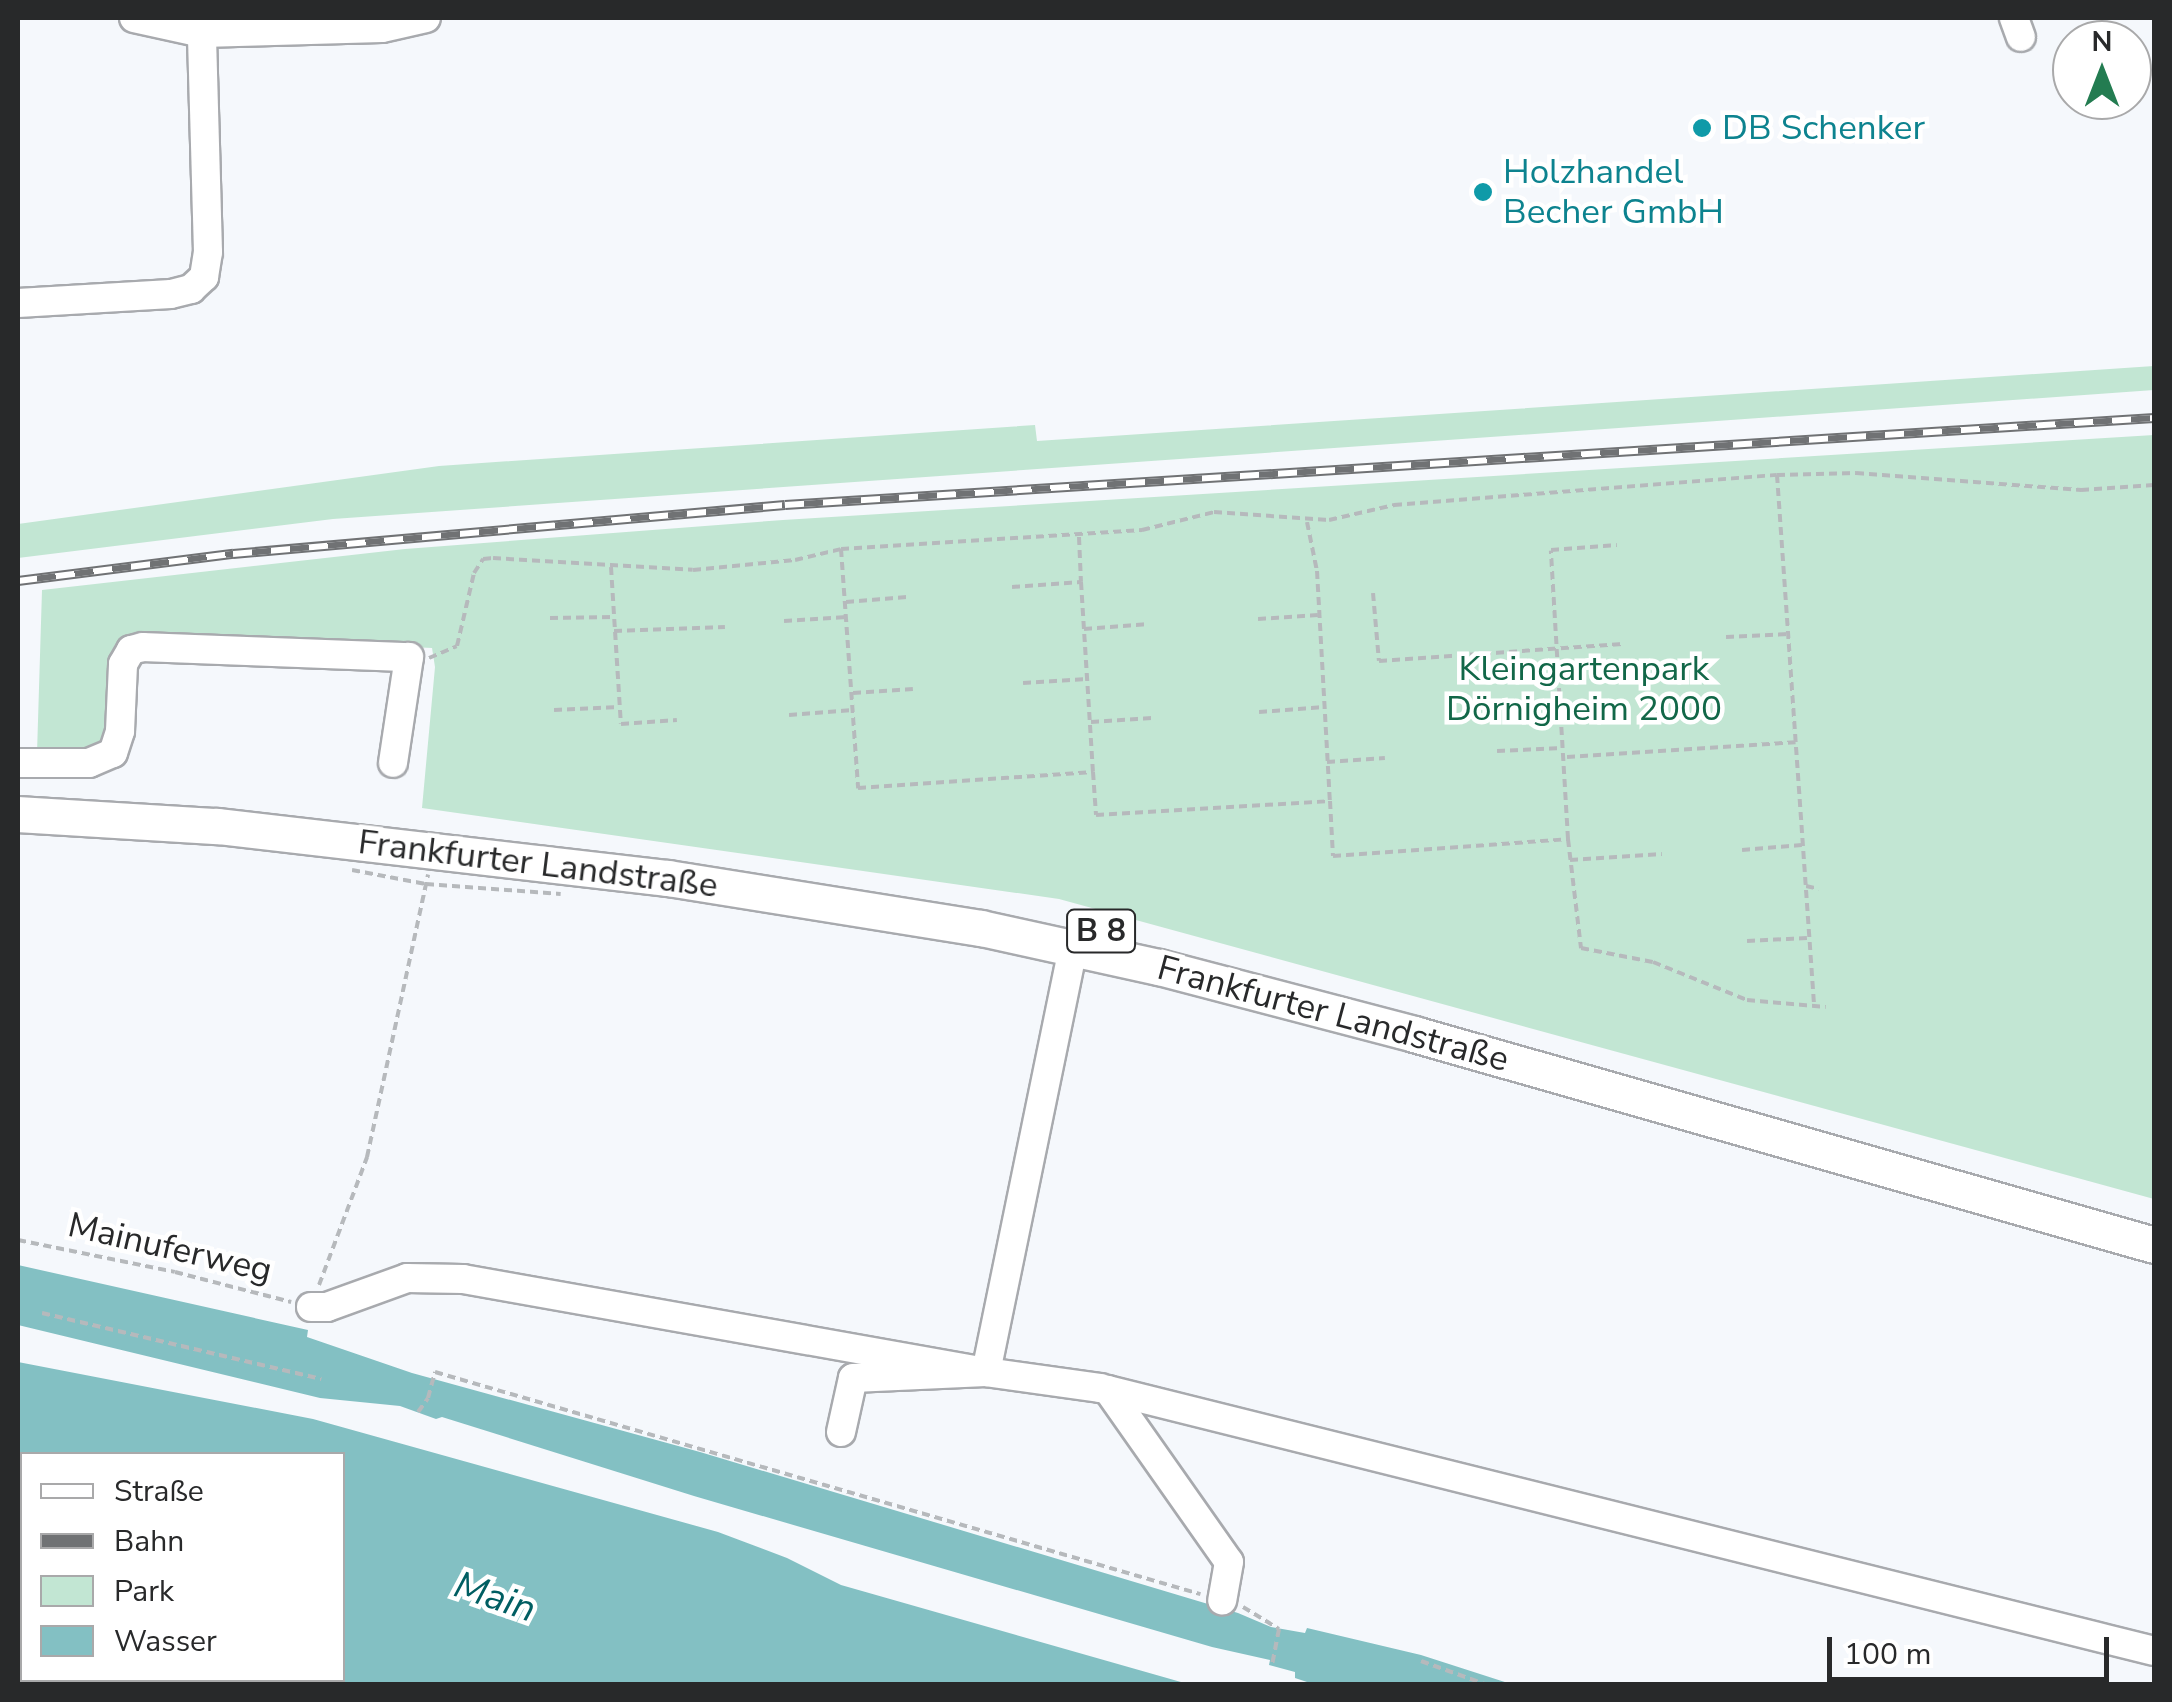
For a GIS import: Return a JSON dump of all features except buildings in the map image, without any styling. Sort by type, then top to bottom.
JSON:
[{"type":"main road","name":"Frankfurter Landstraße","points":[[18,791],[206,803],[553,842],[789,872],[980,906],[1244,965],[2154,1221]]},
{"type":"main road","name":"Frankfurter Landstraße","points":[[18,814],[201,824],[429,868],[768,891],[884,909],[1073,948],[1414,1034],[2154,1246]]},
{"type":"street","points":[[134,18],[202,33],[382,28],[426,18]]},
{"type":"street","points":[[18,304],[172,294],[191,288],[204,277],[208,252],[202,33]]},
{"type":"street","points":[[18,763],[88,763],[113,754],[120,731],[123,664],[131,650],[409,657],[393,763]]},
{"type":"street","points":[[986,1372],[1073,948]]},
{"type":"street","points":[[311,1307],[327,1307],[407,1278],[476,1280],[986,1372],[1108,1390],[2154,1651]]},
{"type":"street","points":[[841,1432],[853,1378],[957,1377],[986,1372]]},
{"type":"street","points":[[1108,1390],[1230,1562],[1222,1600]]},
{"type":"path","points":[[409,657],[442,656],[457,646],[474,573],[483,559],[693,570],[795,560],[842,548],[1142,530],[1214,512],[1307,521],[1394,505],[1776,475],[1856,474],[2081,490],[2154,485]]},
{"type":"path","points":[[1776,475],[1814,1004]]},
{"type":"path","points":[[1307,521],[1315,548],[1333,856],[1568,840]]},
{"type":"path","points":[[1079,535],[1096,815],[1330,800]]},
{"type":"path","points":[[1617,545],[1551,550],[1568,840],[1581,948],[1653,962],[1748,1000],[1826,1007]]},
{"type":"path","points":[[842,548],[858,788],[1093,772]]},
{"type":"path","points":[[611,567],[621,724],[677,720]]},
{"type":"path","points":[[1012,587],[1081,582]]},
{"type":"path","points":[[1373,593],[1379,661],[1622,644]]},
{"type":"path","points":[[846,602],[906,597]]},
{"type":"path","points":[[1258,619],[1320,615]]},
{"type":"path","points":[[550,618],[614,617]]},
{"type":"path","points":[[784,621],[847,617]]},
{"type":"path","points":[[1083,629],[1149,624]]},
{"type":"path","points":[[614,631],[725,627]]},
{"type":"path","points":[[1726,637],[1789,634]]},
{"type":"path","points":[[1023,683],[1086,679]]},
{"type":"path","points":[[852,692],[914,689]]},
{"type":"path","points":[[554,710],[620,707]]},
{"type":"path","points":[[1259,712],[1324,707]]},
{"type":"path","points":[[790,714],[853,710]]},
{"type":"path","points":[[1090,722],[1152,718]]},
{"type":"path","points":[[1565,757],[1796,742]]},
{"type":"path","points":[[1497,751],[1564,748]]},
{"type":"path","points":[[1328,762],[1385,758]]},
{"type":"path","points":[[1742,850],[1803,845]]},
{"type":"path","points":[[1570,860],[1662,854]]},
{"type":"path","points":[[344,868],[429,868],[576,895]]},
{"type":"path","points":[[311,1307],[366,1158],[429,868]]},
{"type":"path","points":[[1806,886],[1819,890]]},
{"type":"path","points":[[1747,941],[1809,938]]},
{"type":"path","name":"Mainuferweg","points":[[18,1240],[176,1272],[311,1307]]},
{"type":"path","points":[[42,1313],[321,1379]]},
{"type":"path","points":[[418,1412],[428,1398],[434,1372],[1222,1600],[1279,1629],[1272,1666]]},
{"type":"path","points":[[1421,1661],[1485,1684]]},
{"type":"green space","points":[[2154,366],[2154,390],[333,519],[18,558],[18,524],[439,466],[1035,425],[1037,441]]},
{"type":"green space","name":"Kleingartenpark Dörnigheim 2000","points":[[2154,435],[2154,1199],[1059,899],[422,808],[435,667],[432,648],[139,634],[113,734],[98,755],[37,753],[42,590],[405,549],[783,520]]},
{"type":"water","points":[[18,1265],[308,1330],[307,1337],[412,1373],[700,1452],[1238,1613],[1271,1627],[1305,1633],[1307,1628],[1421,1655],[1511,1684],[1313,1684],[1295,1678],[1295,1672],[1269,1665],[1270,1660],[1212,1647],[694,1496],[442,1417],[436,1419],[400,1406],[320,1398],[18,1325]]},
{"type":"water","name":"Main","points":[[18,1362],[313,1419],[718,1532],[787,1558],[841,1585],[1188,1684],[18,1684]]},
{"type":"railway","points":[[18,581],[233,554],[785,505],[2154,418]]},
{"type":"place","name":"DB Schenker","points":[[1702,128]]},
{"type":"place","name":"Holzhandel Becher GmbH","points":[[1483,192]]}]
